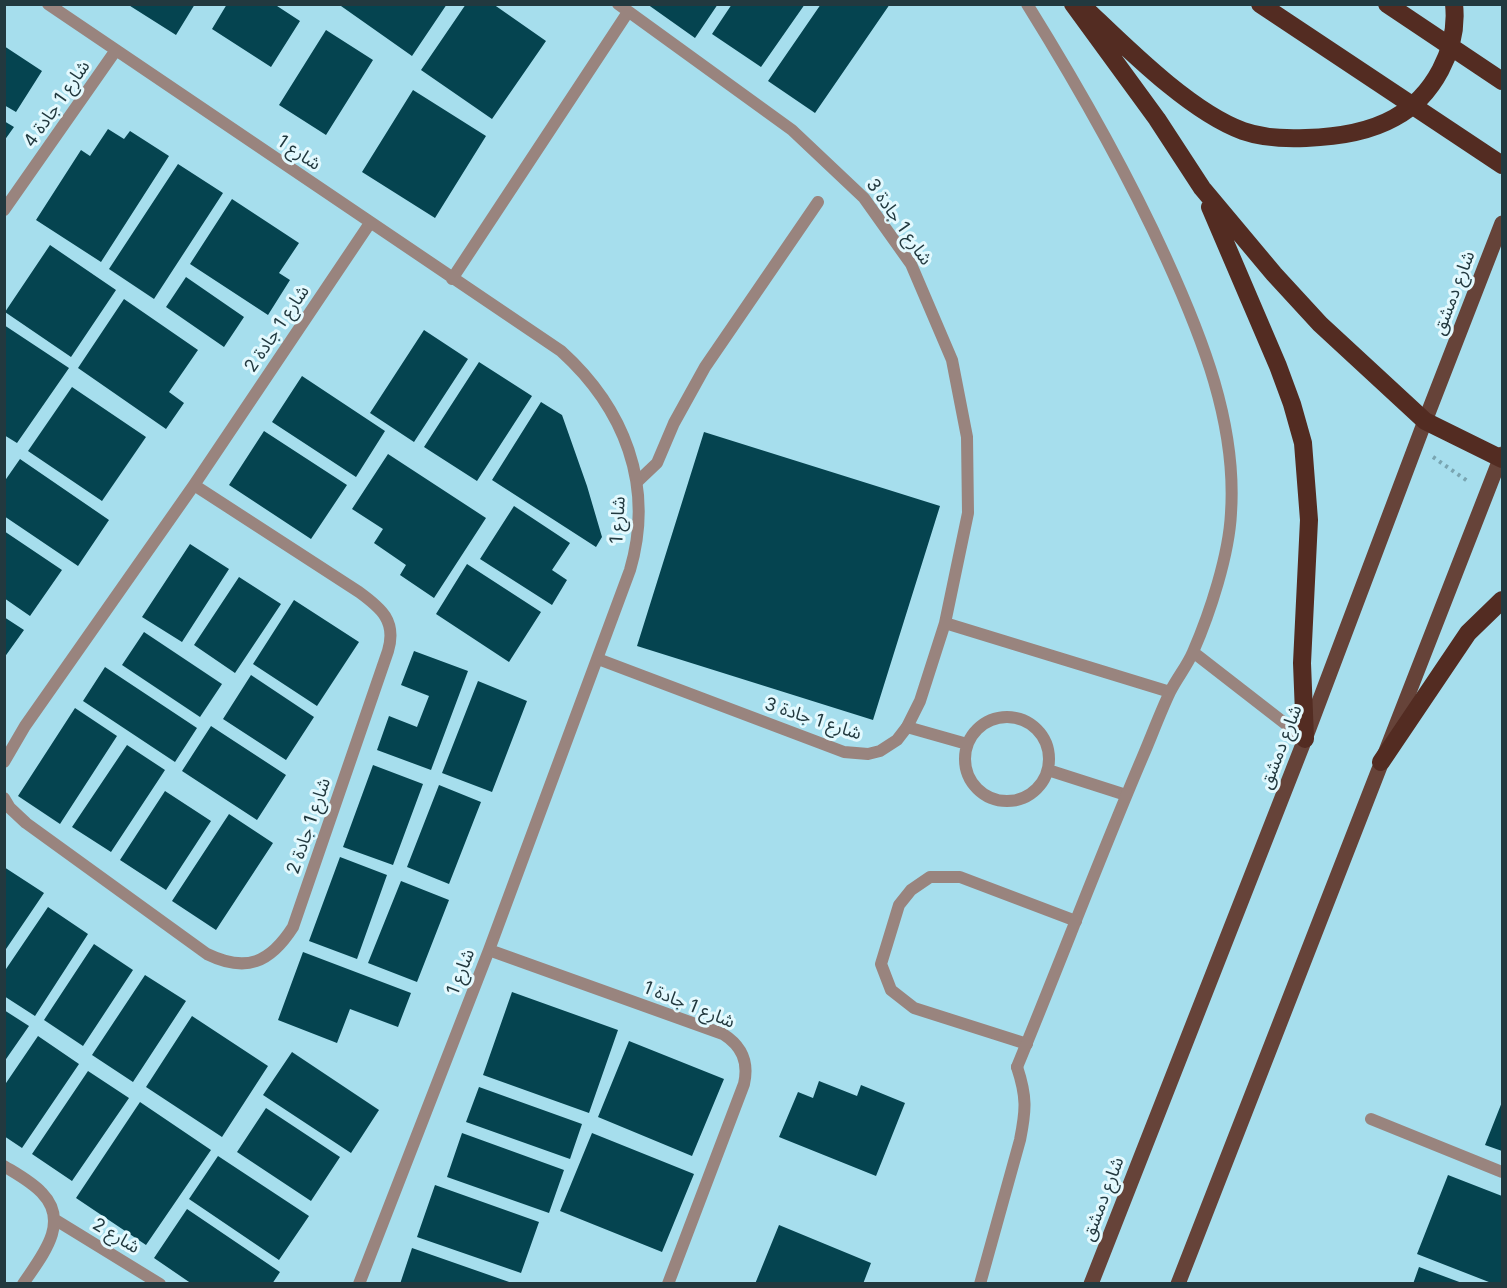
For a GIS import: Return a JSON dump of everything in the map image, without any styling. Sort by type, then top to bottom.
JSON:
[{"type":"highway","points":[[1074,4],[1157,119],[1202,188],[1274,274],[1320,324],[1425,421],[1502,457]]},
{"type":"highway","points":[[1082,4],[1134,55],[1201,108],[1243,131],[1269,138],[1290,139],[1343,136],[1386,122],[1409,108],[1442,69],[1454,30],[1454,4]]},
{"type":"highway","points":[[1260,4],[1503,165]]},
{"type":"highway","points":[[1387,4],[1503,81]]},
{"type":"highway","points":[[1202,188],[1278,366],[1303,443],[1309,520],[1302,663],[1305,739]]},
{"type":"highway","points":[[1381,762],[1468,633],[1503,600]]},
{"type":"main road","name":"شارع دمشق","points":[[1091,1284],[1305,739],[1425,421],[1503,223]]},
{"type":"main road","points":[[1178,1284],[1502,457]]},
{"type":"street","name":"شارع 1","points":[[48,4],[452,279],[550,343],[579,367],[615,416],[625,438],[637,482],[639,527],[636,548],[598,659],[489,950],[359,1284]]},
{"type":"street","points":[[980,1284],[1022,1129],[1026,1098],[1017,1067],[1126,795],[1170,692],[1193,652],[1219,579],[1232,511],[1228,441],[1216,384],[1185,300],[1143,206],[1108,140],[1027,4]]},
{"type":"street","name":"شارع 1 جادة 3","points":[[452,279],[623,8],[792,130],[864,198],[911,264],[952,360],[967,437],[968,513],[945,623],[920,701],[907,728],[897,740],[880,751],[868,754],[844,752],[598,659]]},
{"type":"street","name":"شارع 1 جادة 4","points":[[5,208],[116,50]]},
{"type":"street","points":[[637,482],[657,463],[674,423],[705,367],[818,202]]},
{"type":"street","name":"شارع 1 جادة 2","points":[[4,762],[24,726],[194,485],[370,223]]},
{"type":"street","name":"شارع 1 جادة 2","points":[[4,798],[10,808],[26,823],[207,954],[222,961],[246,964],[259,960],[279,945],[293,927],[388,651],[390,626],[382,612],[359,592],[194,485]]},
{"type":"street","points":[[945,623],[1170,692]]},
{"type":"street","points":[[1193,652],[1305,739]]},
{"type":"street","points":[[1001,718],[1019,719],[1040,733],[1046,744],[1049,757],[1043,781],[1025,798],[1012,801],[994,799],[978,790],[970,780],[965,768],[964,756],[967,744],[983,724],[1001,718]]},
{"type":"street","points":[[907,728],[967,744]]},
{"type":"street","points":[[1047,770],[1126,795]]},
{"type":"street","points":[[1027,1044],[914,1008],[891,990],[881,964],[899,905],[911,890],[930,877],[960,877],[1076,921]]},
{"type":"street","name":"شارع 1 جادة 1","points":[[489,950],[723,1034],[741,1049],[745,1060],[744,1084],[668,1284]]},
{"type":"street","points":[[1371,1119],[1503,1172]]},
{"type":"street","points":[[4,1166],[42,1192],[52,1208],[54,1219],[52,1240],[23,1284]]},
{"type":"street","name":"شارع 2","points":[[54,1219],[160,1284]]},
{"type":"path","points":[[1417,446],[1487,494]]},
{"type":"building","points":[[127,4],[195,4],[176,35]]},
{"type":"building","points":[[227,4],[274,4],[300,21],[271,67],[212,29]]},
{"type":"building","points":[[342,4],[447,4],[412,56],[341,6]]},
{"type":"building","points":[[466,4],[493,4],[546,41],[492,119],[421,70]]},
{"type":"building","points":[[647,4],[718,4],[695,38]]},
{"type":"building","points":[[732,4],[805,4],[761,67],[712,34]]},
{"type":"building","points":[[821,4],[890,4],[815,113],[768,81]]},
{"type":"building","points":[[326,30],[373,60],[326,135],[279,105]]},
{"type":"building","points":[[4,46],[42,71],[16,112],[4,105]]},
{"type":"building","points":[[413,90],[486,136],[435,218],[362,172]]},
{"type":"building","points":[[4,121],[14,127],[4,141]]},
{"type":"building","points":[[108,129],[124,139],[130,131],[169,156],[101,262],[36,220],[81,150],[90,156]]},
{"type":"building","points":[[178,164],[223,193],[154,299],[109,269]]},
{"type":"building","points":[[232,199],[299,243],[279,273],[290,280],[268,315],[190,264]]},
{"type":"building","points":[[50,245],[116,290],[71,357],[5,312]]},
{"type":"building","points":[[186,277],[244,317],[224,347],[166,307]]},
{"type":"building","points":[[124,299],[198,350],[169,392],[184,403],[166,429],[78,368]]},
{"type":"building","points":[[4,325],[69,368],[17,443],[4,435]]},
{"type":"building","points":[[424,330],[468,359],[414,442],[370,413]]},
{"type":"building","points":[[479,362],[532,396],[477,481],[424,447]]},
{"type":"building","points":[[302,376],[385,431],[356,477],[272,422]]},
{"type":"building","points":[[72,387],[146,437],[102,501],[28,451]]},
{"type":"building","points":[[541,402],[562,415],[602,537],[596,547],[492,480]]},
{"type":"building","points":[[264,431],[347,485],[311,539],[229,485]]},
{"type":"building","points":[[704,432],[940,506],[873,720],[637,646]]},
{"type":"building","points":[[388,454],[486,518],[434,598],[400,575],[406,565],[374,543],[383,529],[352,509]]},
{"type":"building","points":[[20,459],[109,520],[78,566],[4,516],[4,482]]},
{"type":"building","points":[[514,506],[570,543],[552,570],[567,580],[552,605],[480,559]]},
{"type":"building","points":[[4,531],[62,570],[30,616],[4,598]]},
{"type":"building","points":[[190,544],[229,569],[182,642],[142,617]]},
{"type":"building","points":[[467,564],[541,612],[509,662],[436,614]]},
{"type":"building","points":[[239,577],[281,604],[235,673],[194,645]]},
{"type":"building","points":[[294,600],[359,642],[317,706],[253,664]]},
{"type":"building","points":[[4,617],[24,630],[4,658]]},
{"type":"building","points":[[144,632],[222,684],[200,717],[122,665]]},
{"type":"building","points":[[414,651],[468,671],[431,770],[377,750],[389,716],[417,727],[429,696],[401,685]]},
{"type":"building","points":[[105,667],[197,728],[175,762],[83,701]]},
{"type":"building","points":[[251,675],[314,717],[286,760],[223,719]]},
{"type":"building","points":[[478,681],[527,701],[492,792],[442,773]]},
{"type":"building","points":[[75,708],[117,736],[60,824],[18,796]]},
{"type":"building","points":[[211,726],[286,775],[257,820],[182,771]]},
{"type":"building","points":[[127,745],[165,770],[111,852],[72,827]]},
{"type":"building","points":[[373,765],[423,784],[393,865],[343,847]]},
{"type":"building","points":[[439,785],[481,802],[449,884],[407,867]]},
{"type":"building","points":[[165,791],[211,821],[166,890],[120,860]]},
{"type":"building","points":[[229,814],[273,843],[216,930],[172,901]]},
{"type":"building","points":[[340,857],[387,875],[357,959],[309,941]]},
{"type":"building","points":[[4,867],[44,893],[4,952]]},
{"type":"building","points":[[401,881],[449,900],[417,982],[368,963]]},
{"type":"building","points":[[48,907],[88,934],[35,1016],[4,996],[4,972]]},
{"type":"building","points":[[94,944],[133,970],[83,1046],[44,1020]]},
{"type":"building","points":[[303,952],[411,993],[398,1027],[350,1009],[337,1043],[278,1020]]},
{"type":"building","points":[[145,975],[186,1001],[133,1082],[92,1055]]},
{"type":"building","points":[[512,992],[618,1030],[589,1113],[483,1075]]},
{"type":"building","points":[[4,1010],[29,1026],[4,1062]]},
{"type":"building","points":[[192,1016],[268,1066],[222,1137],[146,1087]]},
{"type":"building","points":[[38,1036],[79,1064],[22,1148],[4,1136],[4,1086]]},
{"type":"building","points":[[629,1041],[724,1079],[692,1156],[598,1117]]},
{"type":"building","points":[[292,1052],[379,1110],[351,1153],[263,1095]]},
{"type":"building","points":[[88,1071],[129,1098],[72,1181],[32,1154]]},
{"type":"building","points":[[819,1081],[857,1096],[861,1085],[905,1103],[876,1176],[779,1137],[798,1092],[813,1098]]},
{"type":"building","points":[[479,1087],[582,1124],[570,1159],[466,1122]]},
{"type":"building","points":[[140,1102],[211,1150],[146,1245],[76,1198]]},
{"type":"building","points":[[1502,1102],[1502,1151],[1485,1145]]},
{"type":"building","points":[[266,1108],[340,1157],[311,1201],[237,1152]]},
{"type":"building","points":[[462,1133],[564,1170],[549,1213],[447,1177]]},
{"type":"building","points":[[592,1133],[694,1174],[662,1252],[560,1211]]},
{"type":"building","points":[[218,1156],[309,1216],[279,1260],[189,1199]]},
{"type":"building","points":[[1448,1175],[1502,1196],[1502,1284],[1494,1284],[1417,1254]]},
{"type":"building","points":[[435,1185],[539,1222],[521,1273],[417,1237]]},
{"type":"building","points":[[187,1209],[280,1272],[272,1284],[192,1284],[154,1258]]},
{"type":"building","points":[[779,1225],[871,1263],[863,1284],[755,1284]]},
{"type":"building","points":[[412,1248],[512,1283],[512,1284],[400,1284]]},
{"type":"building","points":[[1419,1267],[1462,1283],[1462,1284],[1413,1284]]}]
